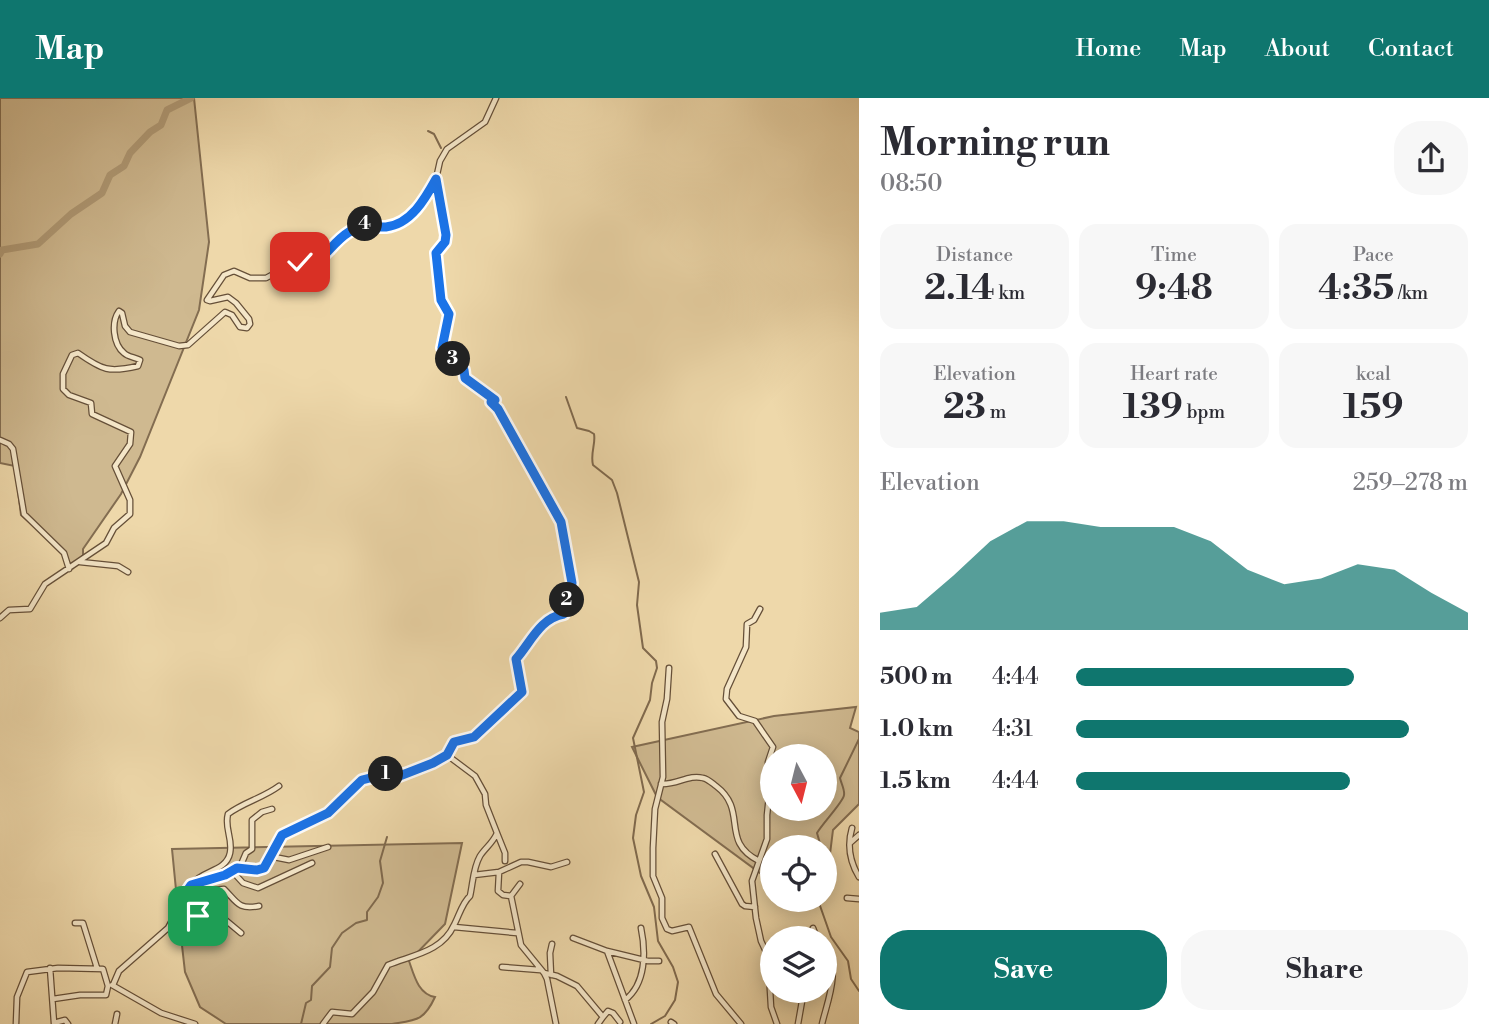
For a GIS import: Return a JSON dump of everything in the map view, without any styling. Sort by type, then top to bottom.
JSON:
[{"type":"street","points":[[0,618],[9,610],[30,609],[45,584],[106,543],[114,528],[130,514],[130,500],[114,466],[130,444],[131,432],[92,414],[91,403],[69,395],[63,389],[64,374],[72,355],[78,353],[107,370],[116,371],[138,366],[139,360],[127,356],[119,348],[114,325],[119,311],[130,332],[179,346],[188,345],[225,312],[232,315],[240,327],[247,328],[249,319],[228,297],[210,302],[207,300],[224,275],[234,271],[250,278],[266,278],[296,262],[312,265],[347,233],[365,224],[386,227],[400,222],[418,209],[436,179],[440,161],[447,149],[485,122],[496,98]]},
{"type":"street","points":[[191,885],[240,867],[260,870],[264,868],[282,835],[328,813],[362,780],[386,774],[397,777],[447,755],[454,742],[474,737],[522,692],[516,659],[529,638],[554,615],[564,614],[572,583],[561,522],[498,409],[491,402],[495,400],[465,378],[464,370],[442,348],[449,314],[441,300],[436,253],[445,242],[446,235],[436,179]]},
{"type":"street","points":[[0,440],[13,449],[24,514],[64,553],[69,569]]},
{"type":"street","points":[[80,562],[118,566],[128,572]]},
{"type":"street","points":[[760,609],[754,620],[747,624],[746,647],[727,689],[726,699],[739,716],[755,721],[773,747],[768,762],[770,787],[766,814],[767,839],[752,881],[761,941],[768,956],[771,1007],[777,1024]]},
{"type":"street","points":[[669,668],[662,722],[664,765],[653,818],[653,876],[662,898],[662,918],[667,929],[672,931],[689,927],[716,994],[741,1024]]},
{"type":"street","points":[[447,755],[475,776],[485,794],[486,805],[505,853],[505,861]]},
{"type":"street","points":[[661,783],[670,785],[690,777],[698,777],[720,789],[731,802],[735,815],[735,831],[741,848],[744,853],[759,861]]},
{"type":"street","points":[[53,999],[106,995],[119,971],[167,928],[191,885],[201,875],[222,866],[230,855],[232,839],[227,829],[228,814],[247,801],[265,796],[279,786]]},
{"type":"street","points":[[240,867],[246,853],[252,849],[252,820],[262,812],[272,809]]},
{"type":"street","points":[[852,828],[850,843],[853,867],[859,877]]},
{"type":"street","points":[[323,1024],[332,1012],[352,1014],[373,992],[388,965],[428,952],[438,945],[454,927],[465,901],[470,896],[481,854],[491,846],[497,833]]},
{"type":"street","points":[[850,843],[859,835]]},
{"type":"street","points":[[270,856],[289,860],[328,847]]},
{"type":"street","points":[[715,853],[742,904],[755,907]]},
{"type":"street","points":[[474,875],[499,872],[521,862],[551,867],[567,863]]},
{"type":"street","points":[[232,871],[243,883],[258,888],[312,863]]},
{"type":"street","points":[[499,872],[498,891],[511,896]]},
{"type":"street","points":[[520,884],[511,896],[517,933],[521,946],[547,979],[556,1024]]},
{"type":"street","points":[[240,933],[216,913],[198,916],[202,903],[213,890],[221,889],[226,890],[244,907],[259,906]]},
{"type":"street","points":[[184,895],[202,903]]},
{"type":"street","points":[[847,898],[859,899]]},
{"type":"street","points":[[78,929],[75,923],[83,923],[98,968]]},
{"type":"street","points":[[454,927],[517,933]]},
{"type":"street","points":[[625,1000],[634,994],[643,960],[645,949],[641,929]]},
{"type":"street","points":[[573,938],[607,951],[659,961]]},
{"type":"street","points":[[551,975],[552,944]]},
{"type":"street","points":[[598,1024],[608,1011],[613,1013],[620,1023],[634,1022],[607,951]]},
{"type":"street","points":[[502,967],[542,971],[576,986],[603,1017]]},
{"type":"street","points":[[16,1024],[17,997],[26,975],[31,971],[50,968],[98,968],[104,971],[111,985],[161,1013],[195,1024]]},
{"type":"street","points":[[50,968],[54,1023],[65,1020],[68,1024]]},
{"type":"street","points":[[797,1024],[801,1003]]},
{"type":"street","points":[[822,1024],[827,1003]]},
{"type":"street","points":[[115,1024],[117,1014]]},
{"type":"shaded area","points":[[0,98],[194,98],[209,242],[199,310],[140,457],[121,494],[73,568],[62,551],[21,515],[15,466],[0,463]]},
{"type":"shaded area","points":[[856,707],[850,728],[859,732],[859,804],[833,830],[832,835],[760,835],[760,873],[657,797],[632,747],[774,716]]},
{"type":"shaded area","points":[[462,843],[445,924],[409,961],[421,988],[435,997],[423,1015],[392,1024],[226,1024],[200,1007],[185,972],[179,919],[171,910],[177,900],[172,849]]},
{"type":"waterway","points":[[0,254],[2,250],[38,244],[71,214],[102,193],[110,175],[124,166],[130,153],[150,132],[161,125],[167,110],[191,98]]},
{"type":"waterway","points":[[428,131],[434,134],[441,148]]},
{"type":"waterway","points":[[566,397],[577,428],[594,434],[593,465],[612,480],[617,493],[639,582],[637,605],[643,648],[656,661],[657,668],[650,700],[633,738],[644,792],[636,815],[633,838],[641,876],[654,907],[658,941],[678,982],[675,1000],[665,1016],[651,1024]]},
{"type":"waterway","points":[[818,835],[843,798],[840,778],[859,739]]},
{"type":"waterway","points":[[301,1024],[306,1003],[311,1000],[312,986],[330,967],[332,948],[342,933],[356,923],[367,920],[367,912],[378,897],[383,883],[380,861],[387,837]]},
{"type":"waterway","points":[[822,912],[831,937],[848,961],[851,979],[859,991]]},
{"type":"route","points":[[198,916],[202,903],[184,895],[191,885],[225,875],[240,867],[257,870],[264,868],[282,835],[328,813],[362,780],[386,774],[397,777],[447,755],[454,742],[474,737],[522,692],[516,659],[529,638],[554,615],[564,614],[572,583],[561,522],[498,409],[491,402],[495,400],[465,378],[464,370],[442,348],[449,314],[441,300],[436,253],[445,242],[446,235],[436,179],[418,209],[400,222],[386,227],[365,224],[347,233],[319,261],[312,265],[300,262]]}]
